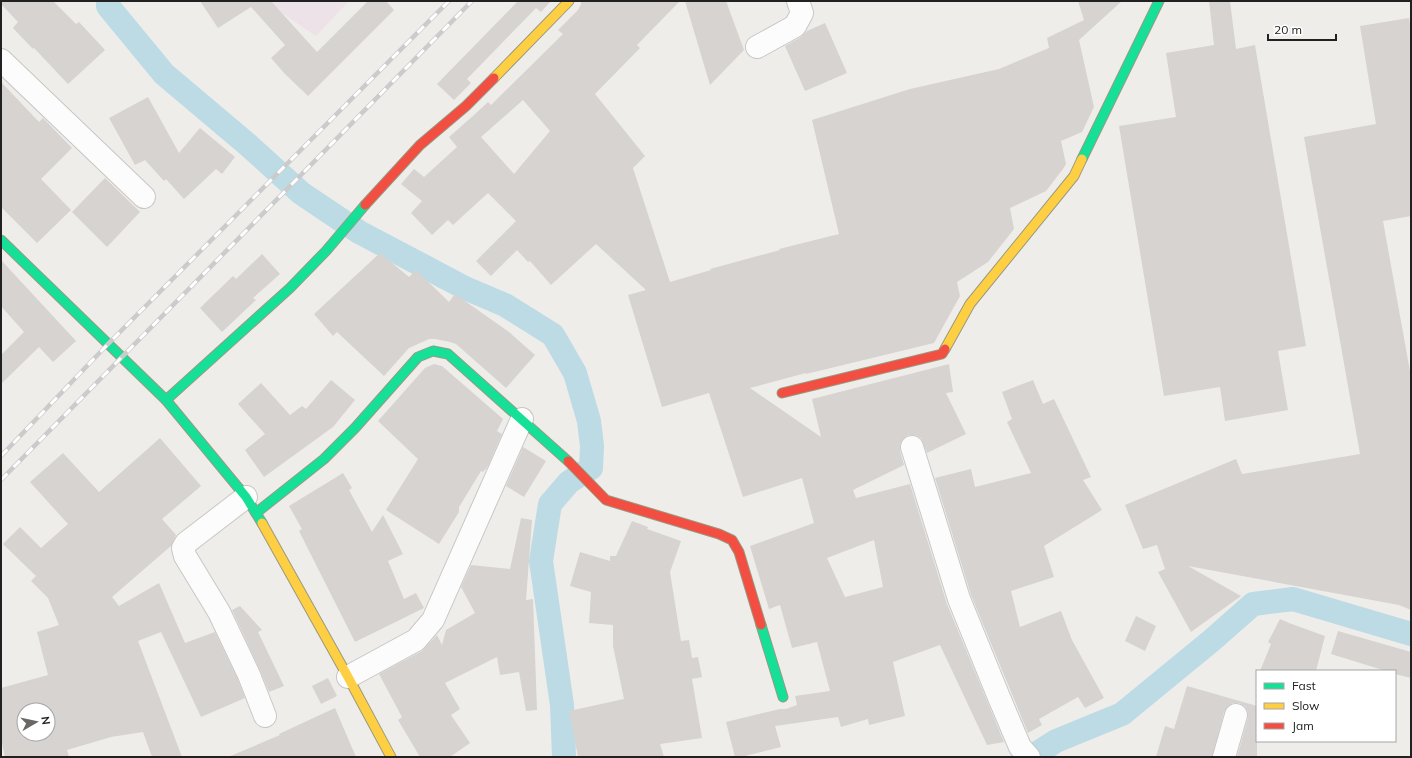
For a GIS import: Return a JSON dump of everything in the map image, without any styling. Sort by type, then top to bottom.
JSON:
[{"type":"street","points":[[166,400],[290,288],[326,251],[360,210],[420,145],[466,106],[569,1]]},
{"type":"street","points":[[757,47],[795,26],[802,13],[798,1]]},
{"type":"street","points":[[782,393],[942,354],[970,304],[1074,176],[1158,1]]},
{"type":"street","points":[[1,60],[144,197]]},
{"type":"street","points":[[1,240],[166,400],[251,505],[348,677],[391,757]]},
{"type":"street","points":[[265,716],[249,675],[219,612],[185,556],[183,548],[186,543],[251,505],[324,459],[355,428],[418,357],[433,351],[448,354],[569,462],[606,500],[719,534],[732,540],[739,552],[783,697]]},
{"type":"street","points":[[348,677],[416,640],[433,620],[522,419]]},
{"type":"street","points":[[912,447],[959,598],[998,695],[1024,752]]},
{"type":"street","points":[[1224,757],[1236,715]]},
{"type":"shaded area","points":[[268,1],[349,1],[316,36],[270,5]]},
{"type":"building","points":[[1,1],[53,1],[76,24],[79,22],[105,50],[68,84],[13,28],[18,22],[1,4]]},
{"type":"building","points":[[200,1],[271,1],[317,52],[368,1],[386,1],[394,10],[308,96],[271,58],[285,45],[251,7],[218,28]]},
{"type":"building","points":[[518,1],[551,1],[541,12],[536,8],[467,79],[471,83],[454,100],[437,84]]},
{"type":"building","points":[[581,1],[680,1],[637,45],[640,48],[595,94],[645,156],[633,168],[670,282],[711,270],[710,269],[780,250],[779,249],[839,234],[812,120],[910,89],[999,69],[1049,48],[1047,38],[1084,20],[1078,1],[1122,1],[1079,40],[1094,107],[1082,132],[1061,141],[1066,164],[1046,191],[1010,208],[1014,229],[988,262],[957,282],[960,296],[934,343],[806,373],[750,388],[821,437],[812,399],[949,364],[953,392],[946,393],[966,434],[927,453],[921,438],[915,435],[908,435],[903,439],[900,445],[904,465],[853,490],[856,498],[910,484],[947,604],[1004,742],[987,745],[940,645],[893,662],[905,716],[869,725],[868,719],[841,727],[838,717],[775,726],[781,747],[741,757],[735,757],[726,722],[780,709],[786,709],[797,705],[795,696],[830,691],[817,642],[792,648],[780,605],[769,609],[750,546],[814,523],[802,478],[743,497],[709,393],[662,407],[628,295],[646,290],[596,244],[551,285],[530,261],[528,262],[517,250],[491,276],[476,261],[516,221],[488,193],[453,225],[448,220],[432,235],[411,213],[422,201],[401,184],[414,169],[424,177],[457,147],[449,137],[488,102],[491,105],[563,34],[558,30],[578,10]],"holes":[[[523,100],[550,131],[514,174],[481,137]],[[874,540],[883,587],[845,597],[827,558]]]},
{"type":"building","points":[[685,1],[726,1],[744,50],[710,85]]},
{"type":"building","points":[[1209,1],[1230,1],[1236,49],[1255,45],[1306,346],[1278,351],[1288,410],[1225,421],[1220,387],[1164,396],[1119,126],[1176,117],[1166,53],[1214,45]]},
{"type":"building","points":[[1409,18],[1411,29],[1411,216],[1383,221],[1411,377],[1411,610],[1399,605],[1188,566],[1241,596],[1191,632],[1158,572],[1165,569],[1157,545],[1143,549],[1125,505],[1236,459],[1242,474],[1360,454],[1304,137],[1376,124],[1360,26]]},
{"type":"building","points":[[825,23],[847,73],[805,91],[785,46],[801,37],[807,31]]},
{"type":"building","points":[[1,82],[39,122],[43,118],[72,148],[41,179],[71,210],[37,243],[1,207]]},
{"type":"building","points":[[148,97],[179,153],[200,128],[235,157],[222,174],[216,169],[184,199],[166,179],[164,181],[145,160],[135,165],[109,118]]},
{"type":"building","points":[[105,178],[140,212],[107,247],[72,212]]},
{"type":"building","points":[[380,253],[409,277],[416,270],[449,302],[455,294],[509,332],[535,355],[506,388],[456,344],[429,339],[409,348],[384,376],[337,332],[333,336],[314,314]]},
{"type":"building","points":[[262,254],[280,274],[253,298],[256,300],[222,332],[200,308],[233,276],[236,279]]},
{"type":"building","points":[[1,260],[76,341],[53,362],[39,347],[1,384],[1,355],[24,332],[1,306]]},
{"type":"building","points":[[434,364],[442,366],[503,419],[497,431],[502,434],[488,466],[483,472],[481,471],[459,507],[459,512],[439,544],[386,510],[418,459],[378,421],[425,368]]},
{"type":"building","points":[[331,380],[355,400],[333,427],[264,477],[245,450],[265,434],[238,404],[261,383],[290,415],[302,406],[306,409]]},
{"type":"building","points":[[1033,380],[1043,404],[1054,399],[1091,477],[1083,480],[1102,510],[1044,546],[1054,577],[1011,591],[1020,627],[1061,611],[1072,640],[1104,698],[1085,708],[1078,697],[1039,719],[1042,725],[1028,733],[971,595],[935,478],[971,469],[975,487],[1031,473],[1007,422],[1012,419],[1002,392]]},
{"type":"building","points":[[160,438],[201,486],[162,519],[176,535],[172,545],[112,597],[119,606],[159,583],[185,643],[215,632],[238,680],[245,698],[201,717],[161,632],[138,641],[182,757],[152,757],[143,732],[111,737],[67,750],[69,757],[5,757],[1,739],[1,688],[48,675],[37,632],[59,625],[48,598],[31,581],[36,576],[3,544],[20,527],[41,548],[68,524],[30,482],[63,453],[99,492]]},
{"type":"building","points":[[523,447],[546,461],[524,497],[506,486]]},
{"type":"building","points":[[343,473],[352,488],[349,490],[372,532],[383,515],[403,554],[388,561],[404,599],[416,593],[424,608],[355,642],[299,531],[302,529],[289,506]]},
{"type":"building","points":[[521,518],[532,520],[526,600],[533,599],[537,710],[526,711],[519,672],[500,675],[497,657],[445,683],[460,709],[451,715],[470,743],[450,757],[420,757],[398,720],[402,717],[379,674],[422,651],[437,635],[442,645],[446,630],[475,613],[461,587],[471,565],[510,569]]},
{"type":"building","points":[[632,521],[648,527],[647,529],[681,541],[670,572],[681,641],[689,640],[692,658],[698,657],[702,677],[692,679],[702,738],[660,744],[664,757],[578,757],[569,711],[624,699],[613,646],[613,625],[589,623],[591,592],[570,586],[580,552],[610,561],[610,556],[616,556]]},
{"type":"building","points":[[240,606],[262,630],[258,632],[284,686],[269,692],[232,610]]},
{"type":"building","points":[[1136,616],[1156,626],[1145,651],[1125,641]]},
{"type":"building","points":[[1280,619],[1325,636],[1316,670],[1260,670],[1271,644],[1268,642]]},
{"type":"building","points":[[1338,631],[1411,652],[1411,678],[1396,674],[1396,670],[1383,670],[1331,654]]},
{"type":"building","points":[[328,678],[337,696],[321,704],[312,686]]},
{"type":"building","points":[[1187,686],[1256,706],[1257,757],[1237,757],[1248,718],[1248,712],[1245,706],[1239,703],[1233,703],[1228,706],[1224,712],[1212,757],[1156,757],[1165,726],[1174,729]]},
{"type":"building","points":[[335,708],[356,757],[228,757],[280,735],[279,734]]},
{"type":"waterway","points":[[108,1],[108,6],[164,74],[247,144],[301,193],[359,232],[465,288],[505,305],[553,335],[575,373],[589,421],[592,446],[591,468],[569,482],[550,504],[541,561],[562,705],[564,757]]},
{"type":"waterway","points":[[1031,757],[1056,741],[1122,714],[1211,641],[1253,604],[1293,599],[1411,634]]},
{"type":"railway","points":[[1,456],[108,344],[449,1]]},
{"type":"railway","points":[[1,480],[472,1]]},
{"type":"traffic: fast","points":[[1082,159],[1159,1]]},
{"type":"traffic: fast","points":[[166,400],[290,288],[326,251],[365,205]]},
{"type":"traffic: fast","points":[[1,240],[166,400],[246,497],[262,523]]},
{"type":"traffic: fast","points":[[256,513],[324,459],[355,428],[418,357],[433,351],[448,354],[568,461]]},
{"type":"traffic: fast","points":[[761,625],[783,697]]},
{"type":"traffic: slow","points":[[494,78],[569,1]]},
{"type":"traffic: slow","points":[[945,349],[970,304],[1074,176],[1082,159]]},
{"type":"traffic: slow","points":[[262,523],[391,757]]},
{"type":"traffic: jam","points":[[365,205],[420,145],[466,106],[494,78]]},
{"type":"traffic: jam","points":[[782,393],[942,354],[945,349]]},
{"type":"traffic: jam","points":[[568,461],[606,500],[719,534],[732,540],[739,552],[761,625]]}]
